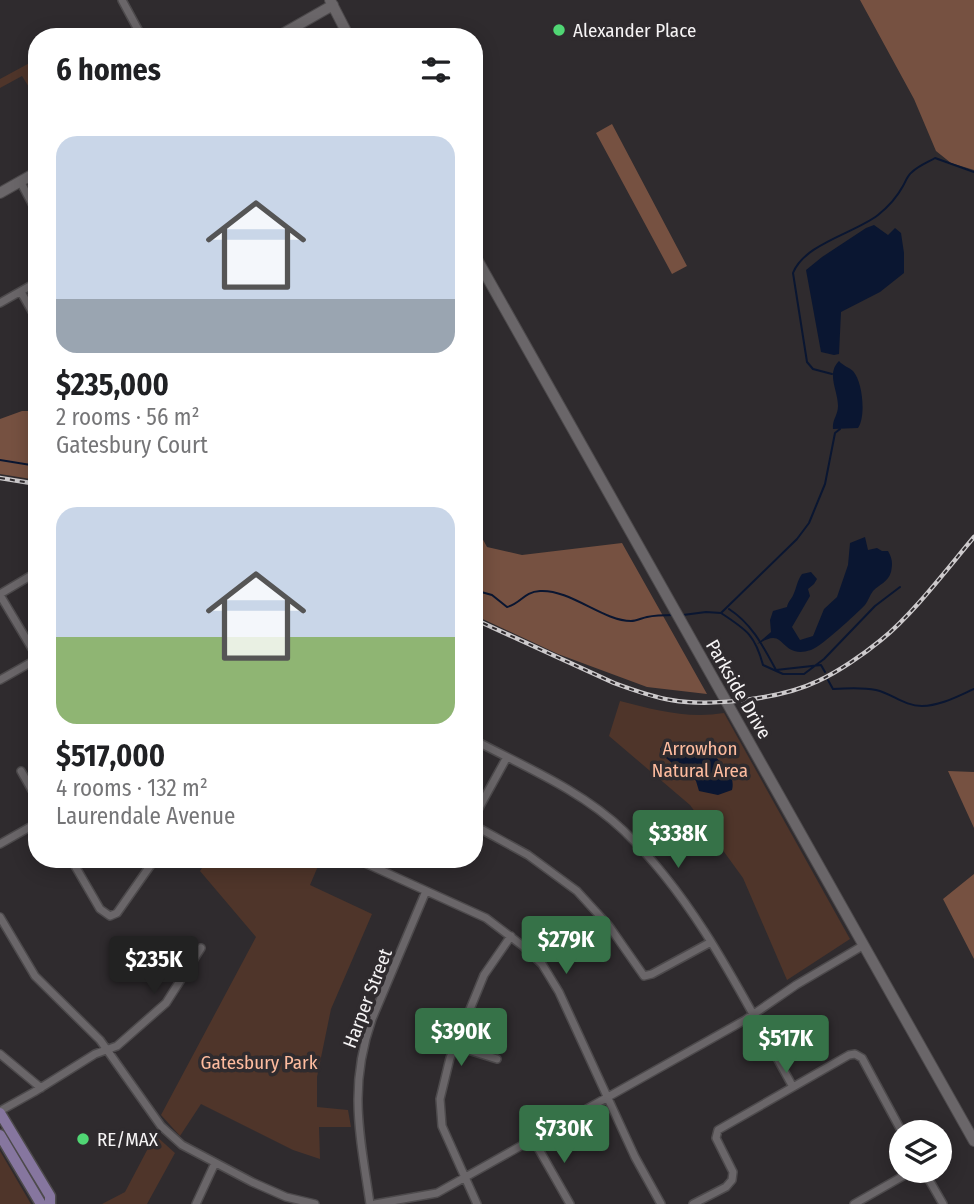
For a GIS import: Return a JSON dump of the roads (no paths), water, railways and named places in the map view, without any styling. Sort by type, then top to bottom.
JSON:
[{"type":"main road","points":[[291,28],[331,3],[344,28]]},
{"type":"main road","points":[[0,192],[28,177]]},
{"type":"main road","name":"Parkside Drive","points":[[483,270],[974,1141]]},
{"type":"main road","points":[[2,1110],[50,1196],[50,1204]]},
{"type":"main road","points":[[0,1136],[41,1204]]},
{"type":"street","points":[[122,0],[137,28]]},
{"type":"street","points":[[20,181],[28,196]]},
{"type":"street","points":[[0,303],[28,288]]},
{"type":"street","points":[[21,292],[28,304]]},
{"type":"street","points":[[28,577],[0,594],[28,642]]},
{"type":"street","points":[[0,680],[28,663]]},
{"type":"street","points":[[483,745],[559,783],[622,829],[659,867],[711,942],[793,1087]]},
{"type":"street","points":[[483,802],[507,757]]},
{"type":"street","points":[[20,771],[28,784]]},
{"type":"street","points":[[0,844],[28,828]]},
{"type":"street","points":[[483,830],[528,855],[577,891],[609,926],[644,976],[711,942]]},
{"type":"street","points":[[76,868],[100,909],[110,916],[117,913],[149,868]]},
{"type":"street","points":[[378,868],[486,918],[542,964],[559,992],[635,1157],[661,1204]]},
{"type":"street","name":"Harper Street","points":[[373,1204],[358,1118],[357,1075],[372,1019],[426,891]]},
{"type":"street","points":[[0,917],[36,976],[107,1050],[160,1126],[182,1144],[285,1201],[315,1204]]},
{"type":"street","points":[[477,1204],[445,1136],[440,1116],[445,1074],[487,969],[511,936]]},
{"type":"street","points":[[373,1204],[428,1196],[464,1178],[753,1015],[864,945]]},
{"type":"street","points":[[2,1110],[95,1054],[118,1045],[166,1003],[201,948]]},
{"type":"street","points":[[455,1046],[496,1059]]},
{"type":"street","points":[[0,1054],[41,1088]]},
{"type":"street","points":[[693,1204],[732,1180],[733,1172],[716,1138],[718,1130],[849,1055],[862,1058],[896,1120]]},
{"type":"street","points":[[533,1139],[570,1204]]},
{"type":"street","points":[[196,1204],[215,1163]]},
{"type":"street","points":[[854,1204],[891,1183]]},
{"type":"street","points":[[931,1183],[943,1204]]},
{"type":"water","points":[[874,225],[888,235],[895,228],[901,233],[904,273],[880,292],[841,312],[839,354],[821,352],[806,270]]},
{"type":"water","points":[[839,361],[853,371],[859,383],[863,408],[858,428],[833,429],[838,400],[833,371]]},
{"type":"water","points":[[865,537],[868,550],[877,548],[888,551],[892,563],[888,578],[873,591],[865,605],[830,637],[811,650],[791,650],[773,638],[757,644],[771,632],[770,620],[773,611],[787,607],[802,574],[811,572],[817,579],[808,589],[810,596],[792,627],[800,640],[813,636],[824,609],[837,597],[848,565],[850,543]]},
{"type":"water","points":[[662,746],[682,751],[711,753],[730,774],[732,790],[718,795],[699,791],[696,781],[689,773],[684,774],[683,765],[672,763],[661,754]]},
{"type":"waterway","points":[[832,374],[813,369],[807,362],[793,273],[799,263],[819,247],[878,215],[895,198],[910,174],[935,158],[974,172]]},
{"type":"waterway","points":[[683,615],[721,613],[797,539],[809,523],[825,484],[835,433],[840,429]]},
{"type":"waterway","points":[[0,460],[28,465]]},
{"type":"waterway","points":[[721,613],[749,634],[763,665],[783,674],[804,674],[824,659],[875,606],[900,587]]},
{"type":"waterway","points":[[483,592],[492,595],[507,607],[530,593],[540,591],[563,595],[620,620],[633,621],[674,615]]},
{"type":"waterway","points":[[729,609],[751,629],[776,670],[821,665],[825,672]]},
{"type":"waterway","points":[[828,680],[833,689],[876,690],[922,706],[942,702],[974,689]]},
{"type":"railway","points":[[0,478],[28,483]]},
{"type":"railway","points":[[483,623],[614,683],[657,697],[706,703],[766,697],[818,681],[874,645],[917,604],[974,537]]},
{"type":"place","name":"Alexander Place","points":[[559,30]]},
{"type":"place","name":"RE/MAX","points":[[83,1139]]},
{"type":"park label","name":"Arrowhon Natural Area","points":[[700,759]]},
{"type":"park label","name":"Gatesbury Park","points":[[259,1062]]}]
